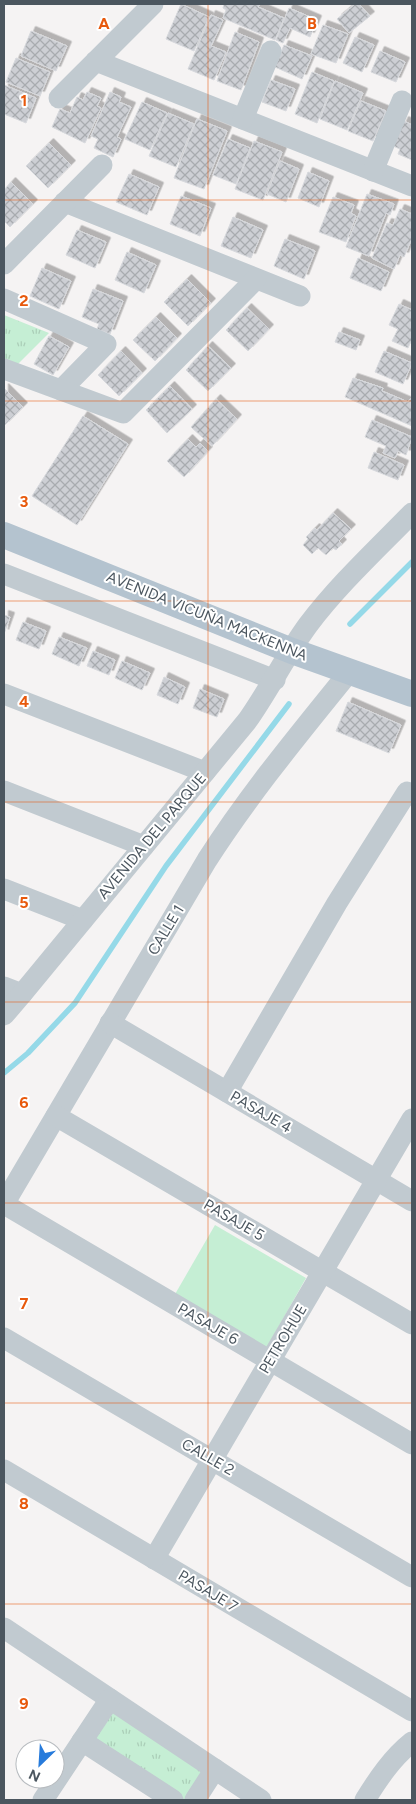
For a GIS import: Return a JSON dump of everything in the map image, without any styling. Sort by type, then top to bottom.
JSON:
[{"type":"main road","name":"AVENIDA VICUÑA MACKENNA","points":[[4,535],[292,651],[412,694]]},
{"type":"street","points":[[59,98],[153,4]]},
{"type":"street","points":[[243,119],[271,51]]},
{"type":"street","points":[[96,61],[412,186]]},
{"type":"street","points":[[373,171],[402,101]]},
{"type":"street","points":[[4,264],[102,165]]},
{"type":"street","points":[[65,202],[300,296]]},
{"type":"street","points":[[4,369],[123,413],[256,279]]},
{"type":"street","points":[[4,300],[106,344],[61,390]]},
{"type":"street","name":"AVENIDA DEL PARQUE","points":[[4,1015],[13,991],[83,920],[247,721],[308,626],[326,602],[412,513]]},
{"type":"street","points":[[4,574],[275,680]]},
{"type":"street","name":"CALLE 1","points":[[4,1204],[110,1023],[231,823],[350,671]]},
{"type":"street","points":[[4,694],[204,772]]},
{"type":"street","points":[[4,791],[144,846]]},
{"type":"street","points":[[227,1092],[337,903],[407,792]]},
{"type":"street","points":[[4,889],[83,920]]},
{"type":"street","name":"PASAJE 4","points":[[110,1023],[412,1201]]},
{"type":"street","name":"PASAJE 5","points":[[56,1116],[412,1324]]},
{"type":"street","name":"PETROHUE","points":[[154,1559],[412,1119]]},
{"type":"street","name":"PASAJE 6","points":[[4,1204],[412,1444]]},
{"type":"street","name":"CALLE 2","points":[[4,1338],[412,1577]]},
{"type":"street","name":"PASAJE 7","points":[[4,1470],[412,1712]]},
{"type":"street","points":[[4,1629],[261,1800]]},
{"type":"street","points":[[43,1800],[110,1699]]},
{"type":"street","points":[[82,1741],[173,1800]]},
{"type":"street","points":[[365,1800],[386,1770],[412,1742]]},
{"type":"street","points":[[195,1800],[215,1769]]},
{"type":"green space","points":[[4,315],[49,333],[17,365],[4,360]]},
{"type":"green space","points":[[215,1225],[306,1278],[266,1349],[174,1296]]},
{"type":"green space","points":[[113,1709],[207,1771],[185,1800],[93,1740]]},
{"type":"building","points":[[181,4],[209,17],[194,51],[166,39]]},
{"type":"building","points":[[224,4],[260,4],[258,7],[284,18],[275,40],[223,18],[226,10],[223,8]]},
{"type":"building","points":[[355,4],[359,4],[370,16],[349,33],[337,19]]},
{"type":"building","points":[[289,8],[317,20],[310,37],[290,28],[283,43],[276,40]]},
{"type":"building","points":[[211,15],[223,20],[211,46],[226,52],[214,80],[188,69]]},
{"type":"building","points":[[323,25],[348,34],[336,63],[311,54]]},
{"type":"building","points":[[31,31],[67,46],[56,71],[21,56]]},
{"type":"building","points":[[235,32],[259,42],[241,90],[217,81]]},
{"type":"building","points":[[355,37],[374,45],[362,72],[343,63]]},
{"type":"building","points":[[284,45],[312,56],[302,79],[275,67]]},
{"type":"building","points":[[380,51],[405,62],[396,82],[371,72]]},
{"type":"building","points":[[16,58],[50,72],[40,96],[6,82]]},
{"type":"building","points":[[312,72],[334,81],[317,123],[295,114]]},
{"type":"building","points":[[271,80],[295,89],[286,111],[262,102]]},
{"type":"building","points":[[335,81],[363,93],[347,130],[320,119]]},
{"type":"building","points":[[4,85],[36,98],[26,123],[4,114]]},
{"type":"building","points":[[87,92],[101,98],[97,106],[101,108],[85,143],[52,127],[60,109],[70,113],[77,97],[83,100]]},
{"type":"building","points":[[110,92],[121,97],[119,102],[131,107],[117,137],[121,139],[113,157],[94,148],[98,139],[91,136]]},
{"type":"building","points":[[361,101],[386,111],[373,141],[348,131]]},
{"type":"building","points":[[142,102],[167,113],[150,150],[125,139]]},
{"type":"building","points":[[168,113],[194,124],[176,167],[149,156]]},
{"type":"building","points":[[197,119],[227,131],[204,189],[174,178]]},
{"type":"building","points":[[404,121],[412,125],[412,160],[398,154],[400,149],[393,146]]},
{"type":"building","points":[[228,139],[250,148],[236,184],[213,175]]},
{"type":"building","points":[[254,141],[282,152],[263,200],[235,189]]},
{"type":"building","points":[[49,143],[71,165],[48,188],[26,166]]},
{"type":"building","points":[[280,161],[299,169],[286,202],[267,194]]},
{"type":"building","points":[[308,172],[329,181],[319,207],[298,198]]},
{"type":"building","points":[[129,174],[159,187],[147,215],[116,202]]},
{"type":"building","points":[[11,182],[33,204],[10,227],[4,221],[4,190]]},
{"type":"building","points":[[367,194],[394,204],[390,215],[386,213],[369,256],[346,247]]},
{"type":"building","points":[[181,196],[211,208],[200,236],[170,224]]},
{"type":"building","points":[[333,197],[354,205],[351,213],[356,216],[346,242],[319,232]]},
{"type":"building","points":[[400,209],[412,214],[412,238],[404,257],[400,255],[394,269],[372,258],[387,223],[393,225]]},
{"type":"building","points":[[233,217],[263,230],[251,258],[221,246]]},
{"type":"building","points":[[77,230],[106,242],[95,268],[66,255]]},
{"type":"building","points":[[285,239],[315,251],[304,279],[274,266]]},
{"type":"building","points":[[127,252],[156,265],[144,293],[115,280]]},
{"type":"building","points":[[358,258],[389,272],[381,291],[350,278]]},
{"type":"building","points":[[42,268],[71,281],[59,309],[30,296]]},
{"type":"building","points":[[187,279],[211,303],[188,326],[164,302]]},
{"type":"building","points":[[93,289],[123,301],[110,334],[97,329],[99,324],[82,317]]},
{"type":"building","points":[[399,304],[412,310],[412,339],[408,348],[392,341],[398,329],[389,325]]},
{"type":"building","points":[[247,308],[269,329],[248,351],[226,330]]},
{"type":"building","points":[[156,317],[177,338],[155,361],[133,340]]},
{"type":"building","points":[[339,332],[360,340],[356,350],[335,342]]},
{"type":"building","points":[[49,336],[69,347],[53,375],[34,364]]},
{"type":"building","points":[[208,346],[231,368],[208,391],[186,370]]},
{"type":"building","points":[[121,351],[142,373],[119,396],[98,375]]},
{"type":"building","points":[[384,351],[412,363],[403,384],[375,372]]},
{"type":"building","points":[[353,378],[383,388],[382,391],[408,402],[410,399],[412,400],[412,426],[345,397]]},
{"type":"building","points":[[170,386],[192,409],[167,433],[146,410]]},
{"type":"building","points":[[4,388],[23,407],[4,426]]},
{"type":"building","points":[[216,399],[237,419],[212,446],[191,427]]},
{"type":"building","points":[[83,416],[128,444],[77,525],[32,496]]},
{"type":"building","points":[[372,420],[412,437],[406,455],[398,451],[395,458],[383,453],[386,446],[365,437]]},
{"type":"building","points":[[188,439],[196,447],[200,443],[208,451],[184,477],[167,461]]},
{"type":"building","points":[[374,452],[404,465],[398,480],[368,468]]},
{"type":"building","points":[[333,513],[351,529],[339,541],[342,544],[336,550],[333,548],[326,555],[318,548],[312,554],[303,545],[308,539],[306,537],[315,528],[317,530]]},
{"type":"building","points":[[4,615],[10,617],[4,634]]},
{"type":"building","points":[[23,622],[46,631],[39,649],[16,640]]},
{"type":"building","points":[[59,637],[87,648],[79,666],[52,654]]},
{"type":"building","points":[[93,651],[115,660],[109,675],[87,666]]},
{"type":"building","points":[[122,661],[150,673],[142,690],[115,678]]},
{"type":"building","points":[[164,677],[185,687],[178,704],[157,695]]},
{"type":"building","points":[[200,689],[224,699],[217,717],[193,708]]},
{"type":"building","points":[[348,702],[401,725],[389,753],[336,731]]},
{"type":"waterway","points":[[350,624],[412,562]]},
{"type":"waterway","points":[[4,1073],[28,1053],[75,1003],[166,866],[289,704]]}]
